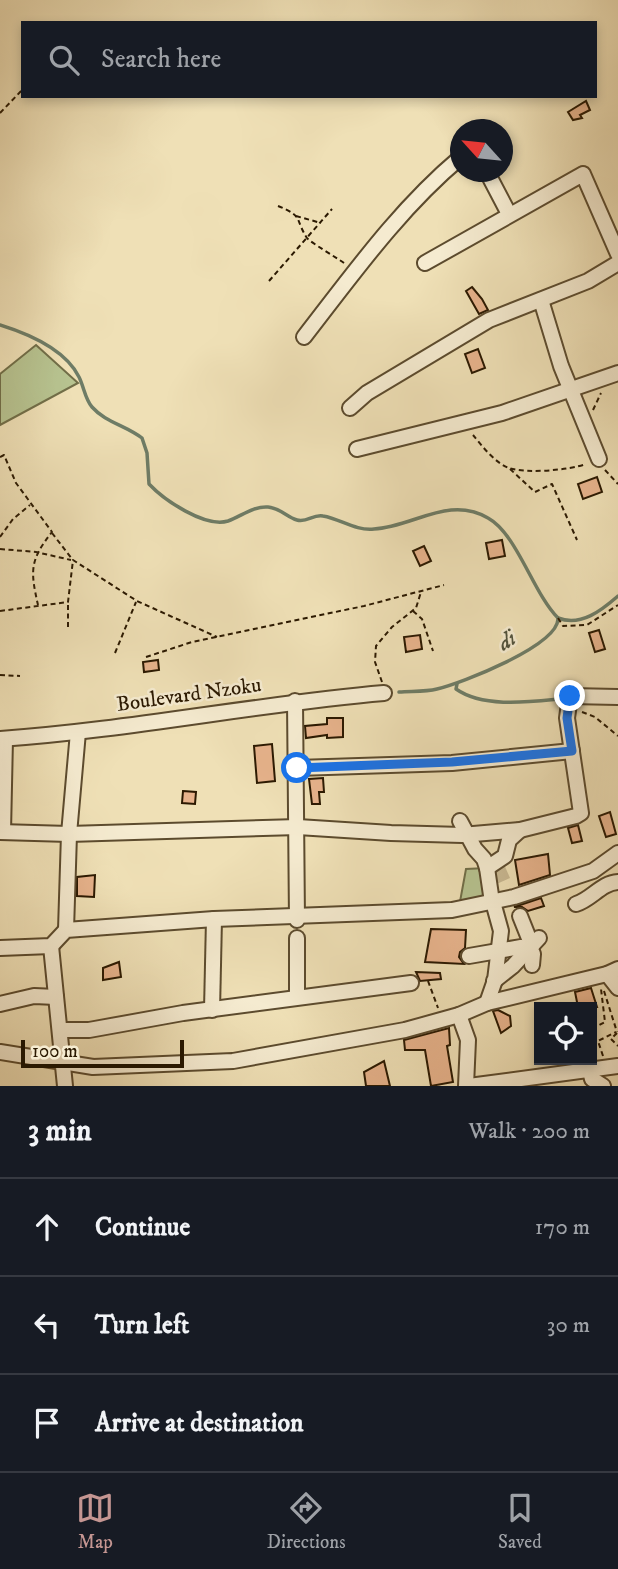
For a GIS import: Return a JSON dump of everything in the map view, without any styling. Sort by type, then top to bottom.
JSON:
[{"type":"street","points":[[304,337],[401,213],[450,166]]},
{"type":"street","points":[[425,262],[583,174],[618,254]]},
{"type":"street","points":[[492,182],[509,214]]},
{"type":"street","points":[[350,408],[367,393],[489,320],[588,281],[618,263]]},
{"type":"street","points":[[541,300],[551,337],[599,459]]},
{"type":"street","points":[[357,449],[502,414],[618,373]]},
{"type":"street","name":"Boulevard Nzoku","points":[[3,739],[78,732],[295,701],[384,693]]},
{"type":"street","points":[[3,739],[1,832],[69,834],[298,827],[443,834],[463,828],[520,831],[581,813],[567,718],[570,696],[618,697]]},
{"type":"street","points":[[295,701],[297,918]]},
{"type":"street","points":[[0,948],[51,946],[66,930],[69,834],[78,732]]},
{"type":"street","points":[[297,768],[452,762],[572,751]]},
{"type":"street","points":[[463,828],[475,849],[494,867],[514,865]]},
{"type":"street","points":[[487,1003],[494,982],[501,931],[492,902],[494,867],[505,856],[509,840],[520,831]]},
{"type":"street","points":[[443,834],[475,849]]},
{"type":"street","points":[[66,930],[214,919],[297,918],[452,910],[492,902],[507,891],[538,889],[593,871],[615,860]]},
{"type":"street","points":[[576,904],[586,901],[608,883],[618,883]]},
{"type":"street","points":[[520,916],[534,944],[532,965]]},
{"type":"street","points":[[212,1010],[214,919]]},
{"type":"street","points":[[297,939],[297,997]]},
{"type":"street","points":[[469,956],[534,944]]},
{"type":"street","points":[[494,982],[534,944]]},
{"type":"street","points":[[51,946],[65,1086]]},
{"type":"street","points":[[498,951],[509,969],[511,980],[510,990],[505,998]]},
{"type":"street","points":[[0,1052],[93,1067],[233,1061],[405,1030],[459,1015],[487,1003],[613,972],[618,988]]},
{"type":"street","points":[[60,1030],[89,1030],[297,997],[411,983]]},
{"type":"street","points":[[0,1004],[34,996],[56,997]]},
{"type":"street","points":[[459,1015],[468,1040],[467,1086],[615,1067]]},
{"type":"street","points":[[590,1071],[593,1079],[603,1086]]},
{"type":"path","points":[[0,113],[21,91]]},
{"type":"path","points":[[278,206],[295,215],[321,223]]},
{"type":"path","points":[[269,281],[332,209]]},
{"type":"path","points":[[295,215],[307,240],[357,269]]},
{"type":"path","points":[[585,426],[602,392]]},
{"type":"path","points":[[463,423],[484,447],[535,492],[552,484],[577,540]]},
{"type":"path","points":[[0,457],[4,455],[16,483],[72,560],[68,627]]},
{"type":"path","points":[[509,468],[562,471],[599,459],[618,484]]},
{"type":"path","points":[[0,537],[13,519],[30,504]]},
{"type":"path","points":[[38,606],[32,578],[36,552],[52,532]]},
{"type":"path","points":[[0,549],[36,552],[72,560],[137,601],[218,638]]},
{"type":"path","points":[[146,657],[192,642],[364,606],[444,585]]},
{"type":"path","points":[[384,693],[375,662],[376,646],[391,627],[416,608],[421,591]]},
{"type":"path","points":[[115,653],[137,601]]},
{"type":"path","points":[[0,611],[68,602]]},
{"type":"path","points":[[558,618],[563,626],[587,625],[618,605]]},
{"type":"path","points":[[413,610],[422,619],[433,651]]},
{"type":"path","points":[[0,675],[20,676]]},
{"type":"path","points":[[570,696],[583,714],[596,717],[618,736]]},
{"type":"path","points":[[428,981],[441,1019]]},
{"type":"path","points":[[597,1027],[605,1022],[601,982],[617,1032]]},
{"type":"path","points":[[617,1032],[611,1039],[618,1046]]},
{"type":"path","points":[[615,1067],[607,1064],[598,1041],[617,1032]]},
{"type":"green space","points":[[36,345],[78,383],[0,425],[0,374]]},
{"type":"green space","points":[[487,868],[492,902],[459,907],[466,869]]},
{"type":"building","points":[[586,101],[590,110],[580,115],[582,118],[573,120],[568,112]]},
{"type":"building","points":[[472,287],[488,310],[479,314],[466,291]]},
{"type":"building","points":[[478,349],[485,368],[472,373],[465,354]]},
{"type":"building","points":[[597,477],[602,492],[583,499],[578,484]]},
{"type":"building","points":[[502,540],[505,556],[489,559],[486,543]]},
{"type":"building","points":[[424,546],[431,561],[420,566],[413,551]]},
{"type":"building","points":[[599,630],[605,649],[595,652],[589,633]]},
{"type":"building","points":[[420,635],[422,649],[406,652],[404,637]]},
{"type":"building","points":[[158,660],[159,670],[144,672],[143,662]]},
{"type":"building","points":[[327,718],[343,718],[343,737],[327,738],[327,735],[306,738],[305,726],[327,724]]},
{"type":"building","points":[[272,744],[275,781],[257,783],[254,746]]},
{"type":"building","points":[[323,778],[324,792],[319,792],[320,804],[312,804],[309,779]]},
{"type":"building","points":[[183,791],[196,792],[195,804],[182,803]]},
{"type":"building","points":[[610,812],[616,834],[606,837],[599,816]]},
{"type":"building","points":[[578,825],[582,841],[572,843],[568,828]]},
{"type":"building","points":[[548,854],[550,875],[519,885],[515,860]]},
{"type":"building","points":[[95,875],[94,897],[77,896],[77,877]]},
{"type":"building","points":[[541,898],[544,906],[528,911],[522,907],[514,907]]},
{"type":"building","points":[[431,929],[466,930],[465,948],[459,957],[464,964],[425,962]]},
{"type":"building","points":[[119,962],[121,977],[103,980],[103,968]]},
{"type":"building","points":[[416,972],[440,973],[441,979],[420,981]]},
{"type":"building","points":[[591,988],[595,1002],[577,1002],[575,992]]},
{"type":"building","points":[[498,1010],[510,1016],[511,1026],[501,1033],[493,1011]]},
{"type":"building","points":[[449,1028],[450,1045],[447,1046],[453,1082],[431,1086],[425,1050],[405,1050],[404,1040]]},
{"type":"building","points":[[384,1061],[390,1086],[366,1086],[364,1072]]},
{"type":"waterway","points":[[0,325],[34,338],[65,358],[79,377],[92,407],[142,438],[147,453],[149,484],[164,498],[197,517],[219,522],[228,521],[257,508],[268,507],[297,520],[323,516],[354,527],[374,529],[445,511],[474,512],[488,518],[508,537],[558,618]]},
{"type":"waterway","name":"di","points":[[558,618],[583,619],[618,596]]},
{"type":"waterway","name":"di","points":[[399,692],[437,689],[506,662],[542,640],[554,630],[558,619]]},
{"type":"waterway","points":[[457,684],[456,689],[479,699],[520,702],[559,699]]},
{"type":"tunnel","points":[[498,868],[505,884]]},
{"type":"route","points":[[297,768],[452,762],[572,751],[567,718],[570,696]]}]
